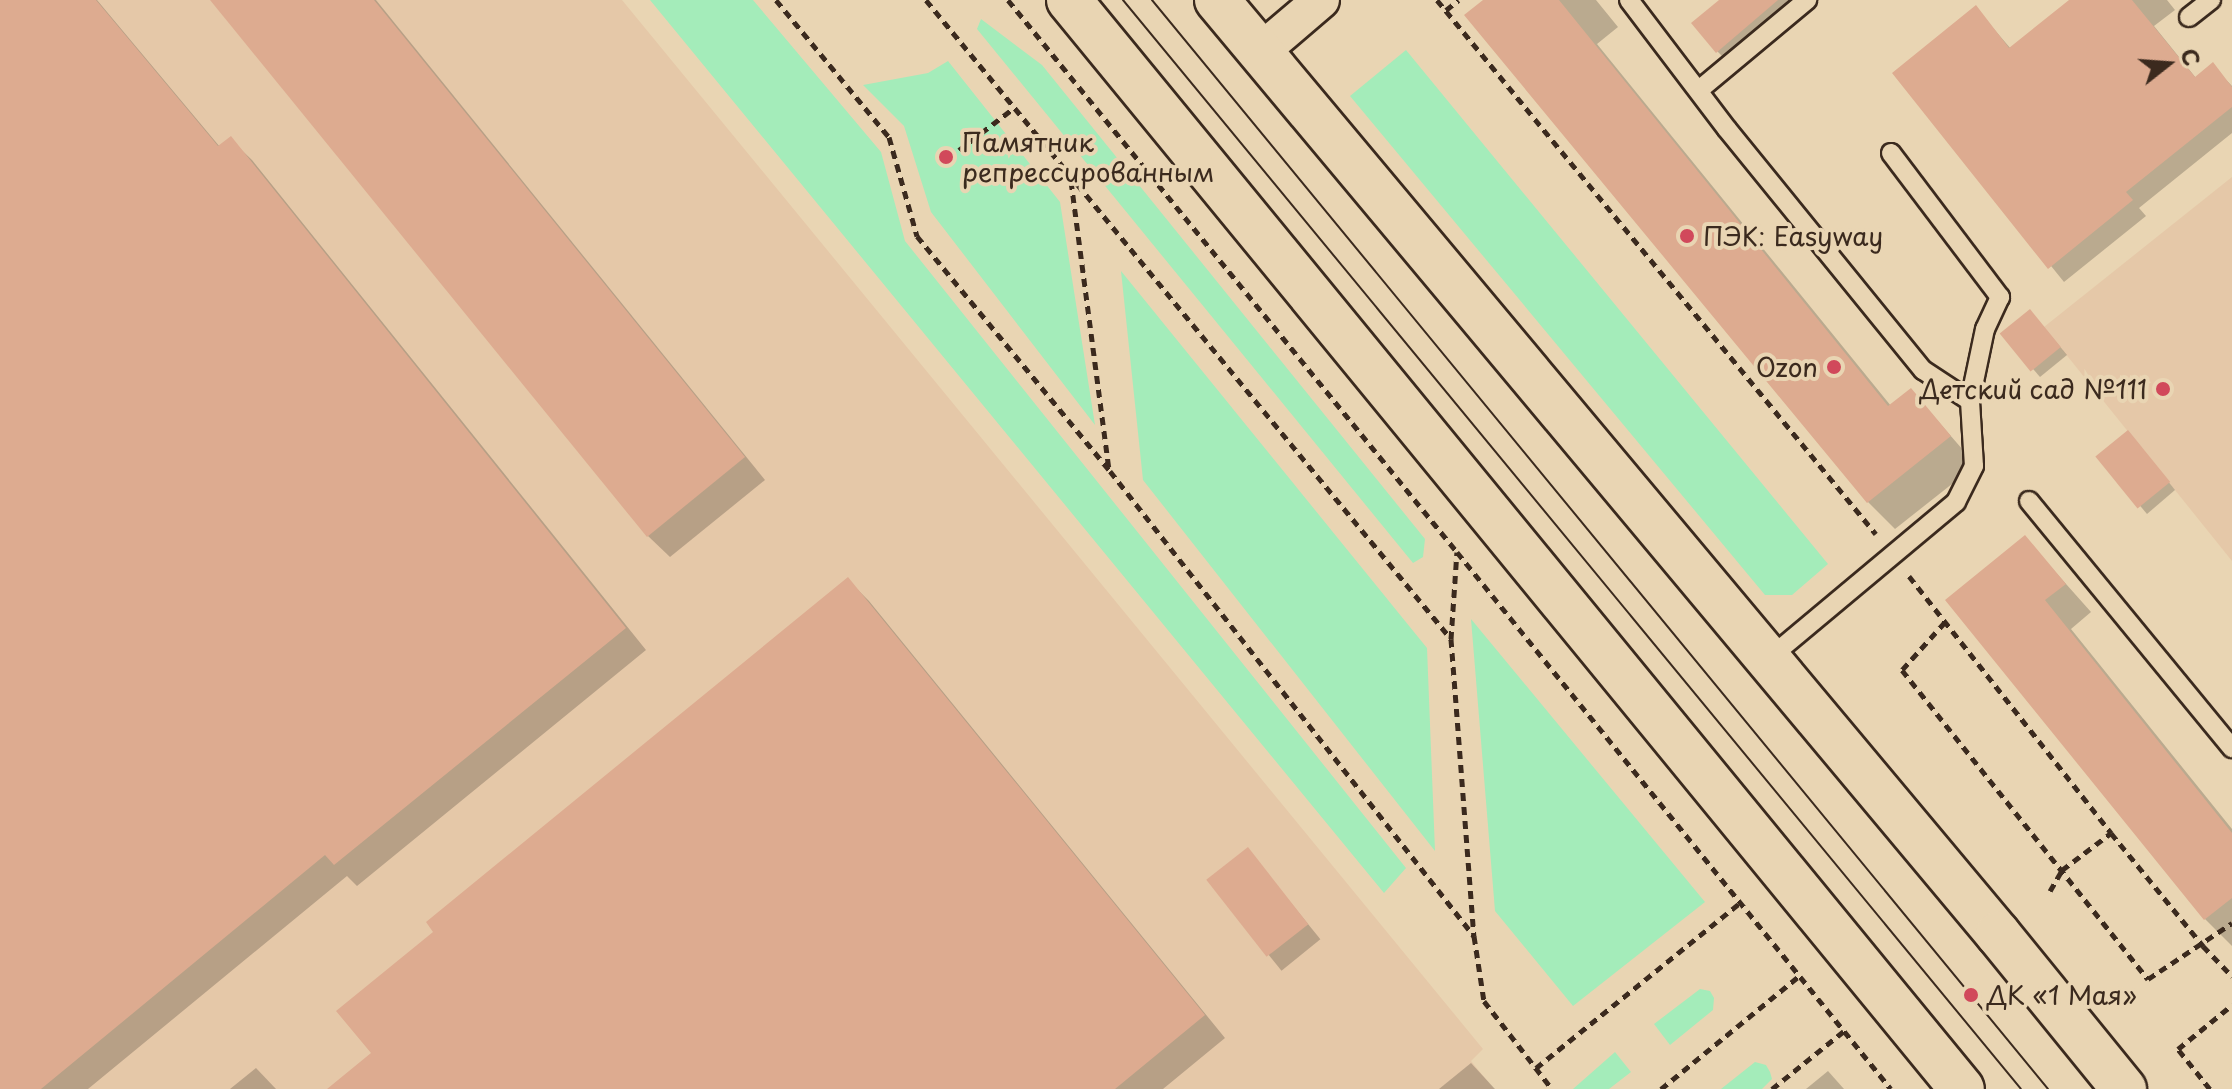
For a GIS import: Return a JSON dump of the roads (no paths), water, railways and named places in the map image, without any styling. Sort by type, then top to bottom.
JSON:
[{"type":"highway","points":[[1069,0],[1962,1089]]},
{"type":"highway","points":[[1217,0],[2124,1089]]},
{"type":"street","points":[[1260,52],[1321,0]]},
{"type":"lane","points":[[1629,0],[1727,129],[1923,370],[1970,401]]},
{"type":"lane","points":[[1699,90],[1807,0]]},
{"type":"lane","points":[[2189,17],[2211,0]]},
{"type":"lane","points":[[1768,659],[1956,502],[1974,466],[1970,401],[1985,329],[2000,297],[1891,153]]},
{"type":"lane","points":[[2029,501],[2232,748]]},
{"type":"tram line","points":[[1123,0],[2021,1089]]},
{"type":"tram line","points":[[1152,0],[2048,1089]]},
{"type":"place","name":"Памятник репрессированным","points":[[946,157]]},
{"type":"place","name":"ПЭК: Easyway","points":[[1687,236]]},
{"type":"place","name":"Ozon","points":[[1834,367]]},
{"type":"place","name":"Детский сад №111","points":[[2163,389]]},
{"type":"place","name":"ДК «1 Мая»","points":[[1971,995]]}]
